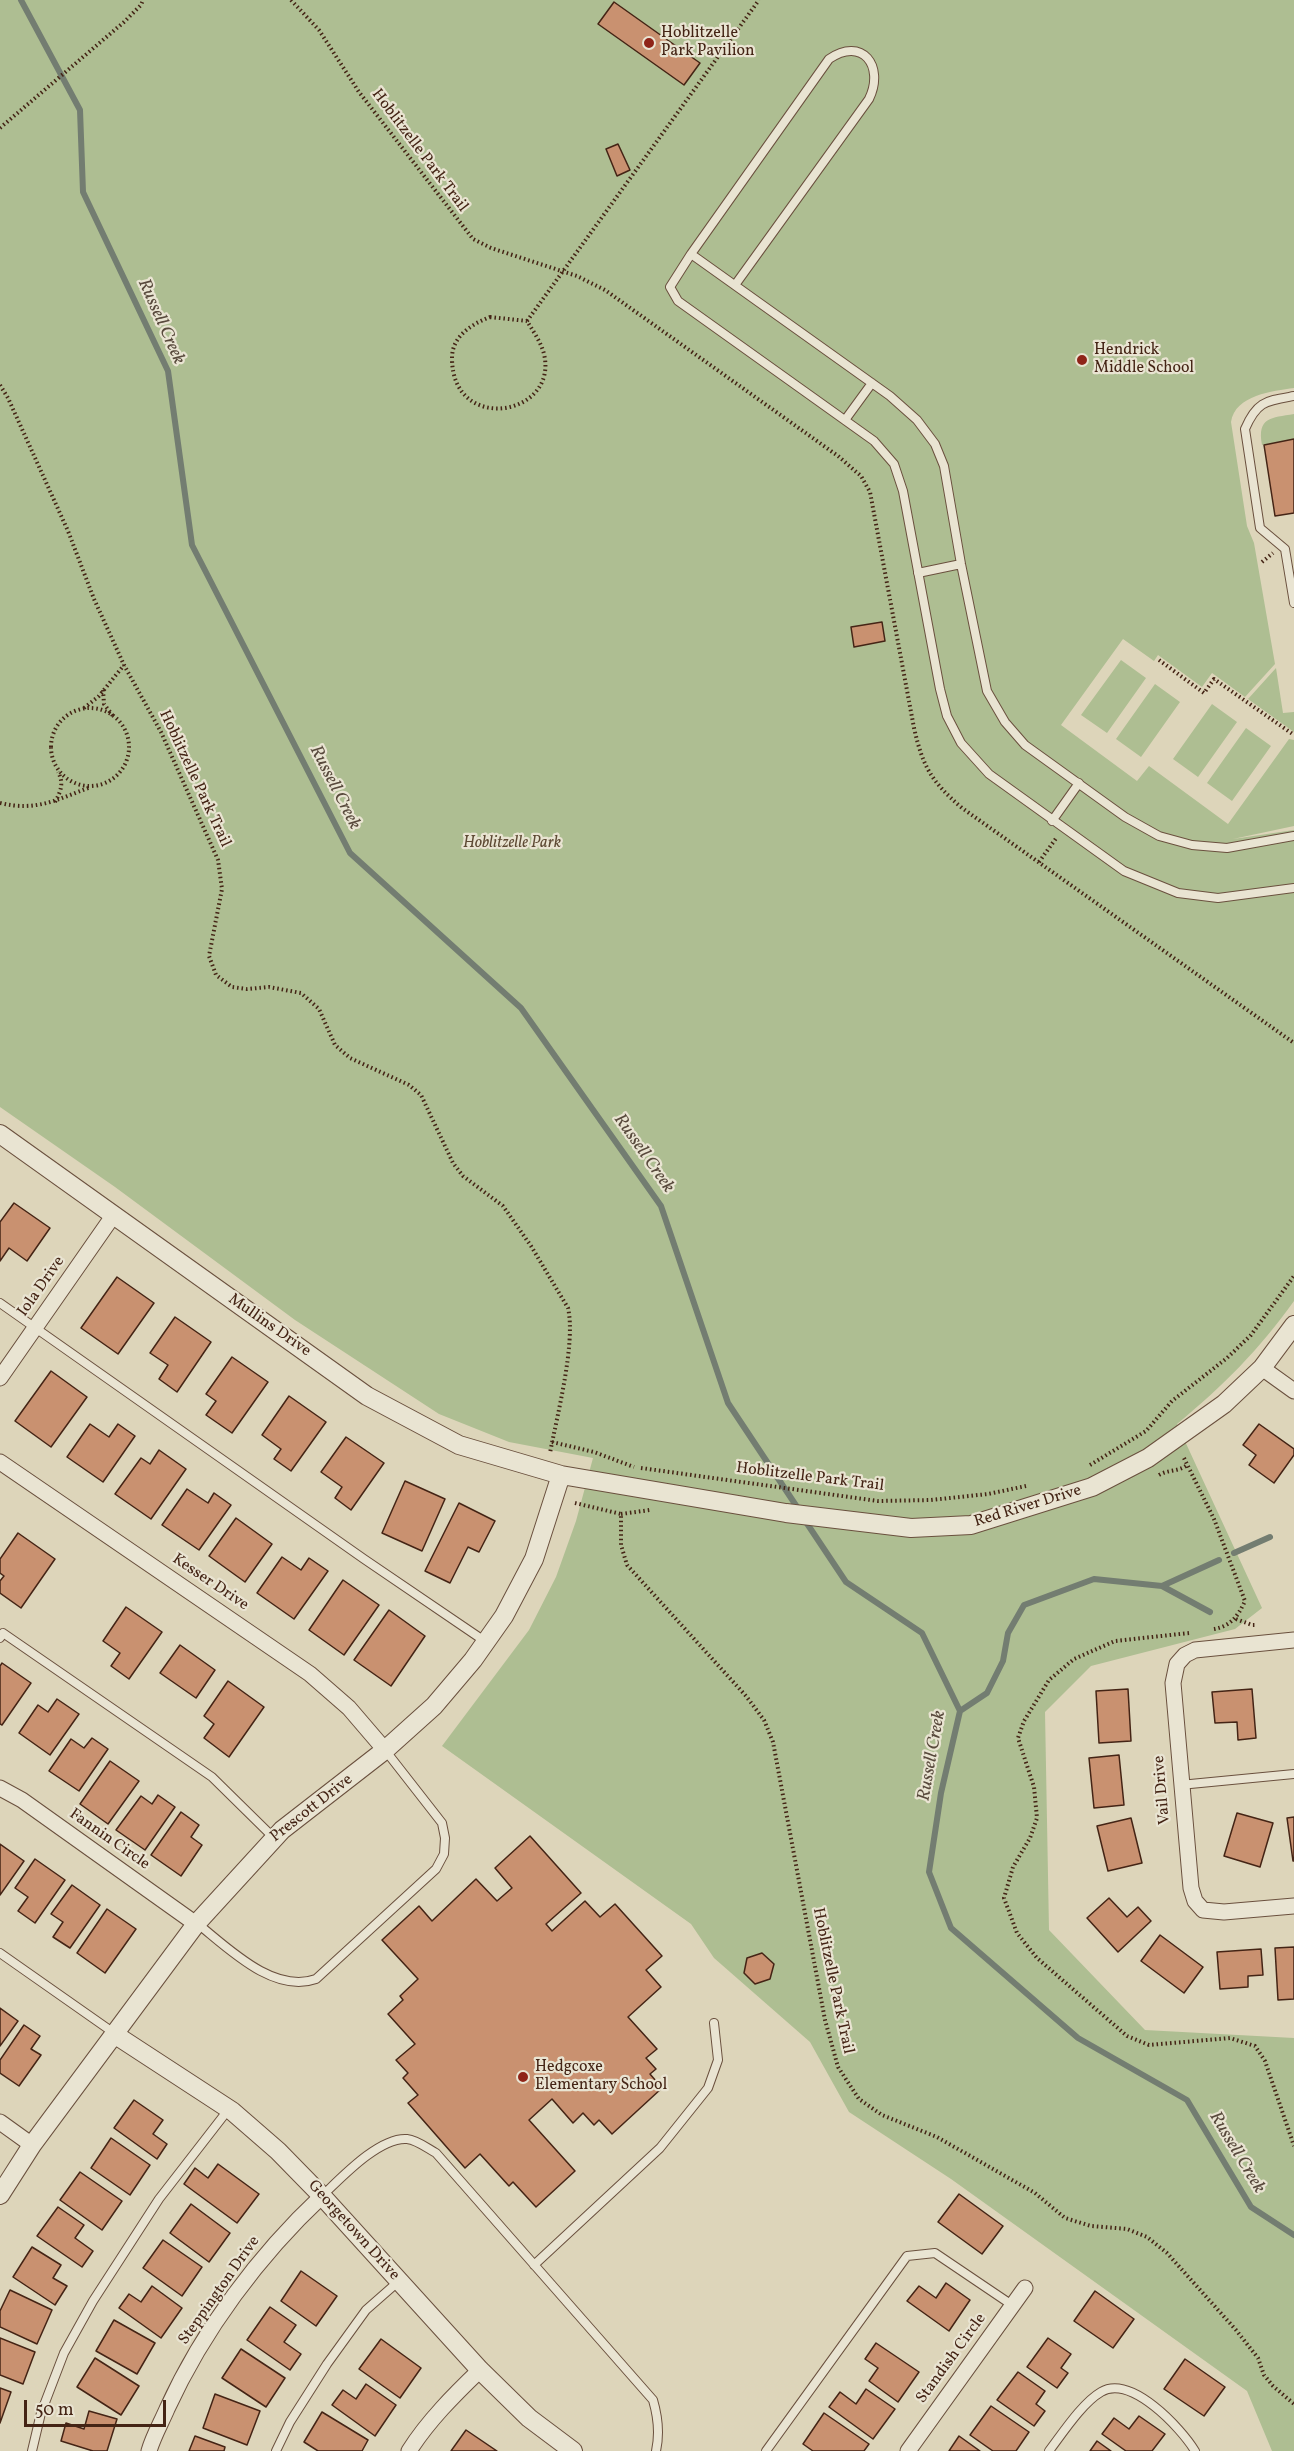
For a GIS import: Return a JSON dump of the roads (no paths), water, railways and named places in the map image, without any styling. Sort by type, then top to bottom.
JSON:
[{"type":"street","name":"Mullins Drive","points":[[0,1134],[367,1396],[459,1445],[561,1475]]},
{"type":"street","name":"Iola Drive","points":[[0,1378],[113,1216]]},
{"type":"street","name":"Red River Drive","points":[[561,1475],[786,1513],[911,1528],[971,1525],[1092,1487],[1148,1458],[1224,1404],[1262,1368],[1294,1325]]},
{"type":"street","points":[[1262,1368],[1294,1391]]},
{"type":"street","name":"Kesser Drive","points":[[0,1462],[310,1674],[349,1708],[386,1750]]},
{"type":"street","name":"Prescott Drive","points":[[0,2194],[32,2145],[196,1923],[274,1838],[386,1750],[434,1706],[486,1642],[504,1616],[534,1559],[561,1475]]},
{"type":"street","name":"Vail Drive","points":[[1294,1640],[1195,1650],[1185,1654],[1177,1664],[1173,1683],[1180,1785],[1191,1888],[1195,1902],[1203,1910],[1224,1912],[1294,1906]]},
{"type":"street","name":"Fannin Circle","points":[[0,1788],[22,1800],[196,1923]]},
{"type":"street","name":"Georgetown Drive","points":[[114,2034],[229,2109],[278,2151],[322,2196],[480,2370],[529,2418],[562,2446]]},
{"type":"street","points":[[0,2122],[32,2145]]},
{"type":"street","name":"Steppington Drive","points":[[149,2451],[177,2389],[208,2333],[273,2246],[322,2196]]},
{"type":"street","name":"Standish Circle","points":[[908,2451],[1025,2288]]},
{"type":"street","points":[[409,2451],[449,2401],[480,2370]]},
{"type":"lane","points":[[735,285],[869,99],[876,74],[867,57],[853,50],[840,51],[829,59],[670,287],[678,301],[874,441],[894,464],[903,491],[947,716],[961,743],[989,774],[1124,871],[1178,893],[1218,898],[1294,888]]},
{"type":"lane","points":[[691,254],[872,383],[917,420],[935,444],[944,466],[987,691],[1005,722],[1025,745],[1125,817],[1159,836],[1192,845],[1227,848],[1294,836]]},
{"type":"lane","points":[[845,420],[872,383]]},
{"type":"lane","points":[[1294,396],[1261,404],[1252,413],[1245,429],[1260,528],[1285,549],[1294,603]]},
{"type":"lane","points":[[918,573],[961,564]]},
{"type":"lane","points":[[1052,821],[1078,783]]},
{"type":"lane","points":[[0,1303],[354,1553],[486,1642]]},
{"type":"lane","points":[[1,1634],[212,1777],[274,1838]]},
{"type":"lane","points":[[196,1923],[268,1976],[288,1983],[304,1983],[316,1979],[436,1869],[444,1854],[442,1823],[386,1750]]},
{"type":"lane","points":[[1180,1785],[1294,1774]]},
{"type":"lane","points":[[0,1953],[114,2034]]},
{"type":"lane","points":[[534,2265],[652,2156],[708,2088],[718,2060],[714,2023]]},
{"type":"lane","points":[[32,2451],[41,2413],[64,2353],[93,2301],[159,2199],[229,2109]]},
{"type":"lane","points":[[322,2196],[372,2153],[390,2143],[406,2139],[436,2153],[653,2400],[658,2416],[659,2437],[656,2451]]},
{"type":"lane","points":[[766,2451],[907,2256],[935,2253],[1012,2305]]},
{"type":"lane","points":[[276,2451],[290,2422],[327,2364],[366,2310],[399,2281]]},
{"type":"lane","points":[[1049,2451],[1092,2399],[1101,2391],[1118,2388],[1134,2393],[1174,2422],[1195,2451]]},
{"type":"waterway","name":"Russell Creek","points":[[21,0],[80,110],[83,192],[168,371],[192,545],[350,853],[521,1008],[661,1206],[728,1403],[799,1510]]},
{"type":"waterway","name":"Russell Creek","points":[[804,1519],[846,1582],[922,1633],[960,1711],[941,1793],[929,1872],[951,1928],[1078,2038],[1187,2100],[1251,2207],[1294,2235]]},
{"type":"waterway","points":[[1234,1553],[1270,1537]]},
{"type":"waterway","points":[[1162,1586],[1219,1560]]},
{"type":"waterway","points":[[960,1711],[987,1693],[1003,1661],[1008,1633],[1024,1605],[1094,1579],[1162,1586],[1210,1612]]},
{"type":"place","name":"Hoblitzelle Park Pavilion","points":[[649,43]]},
{"type":"place","name":"Hendrick Middle School","points":[[1082,360]]},
{"type":"place","name":"Hedgcoxe Elementary School","points":[[523,2077]]},
{"type":"park label","name":"Hoblitzelle Park","points":[[512,844]]}]
